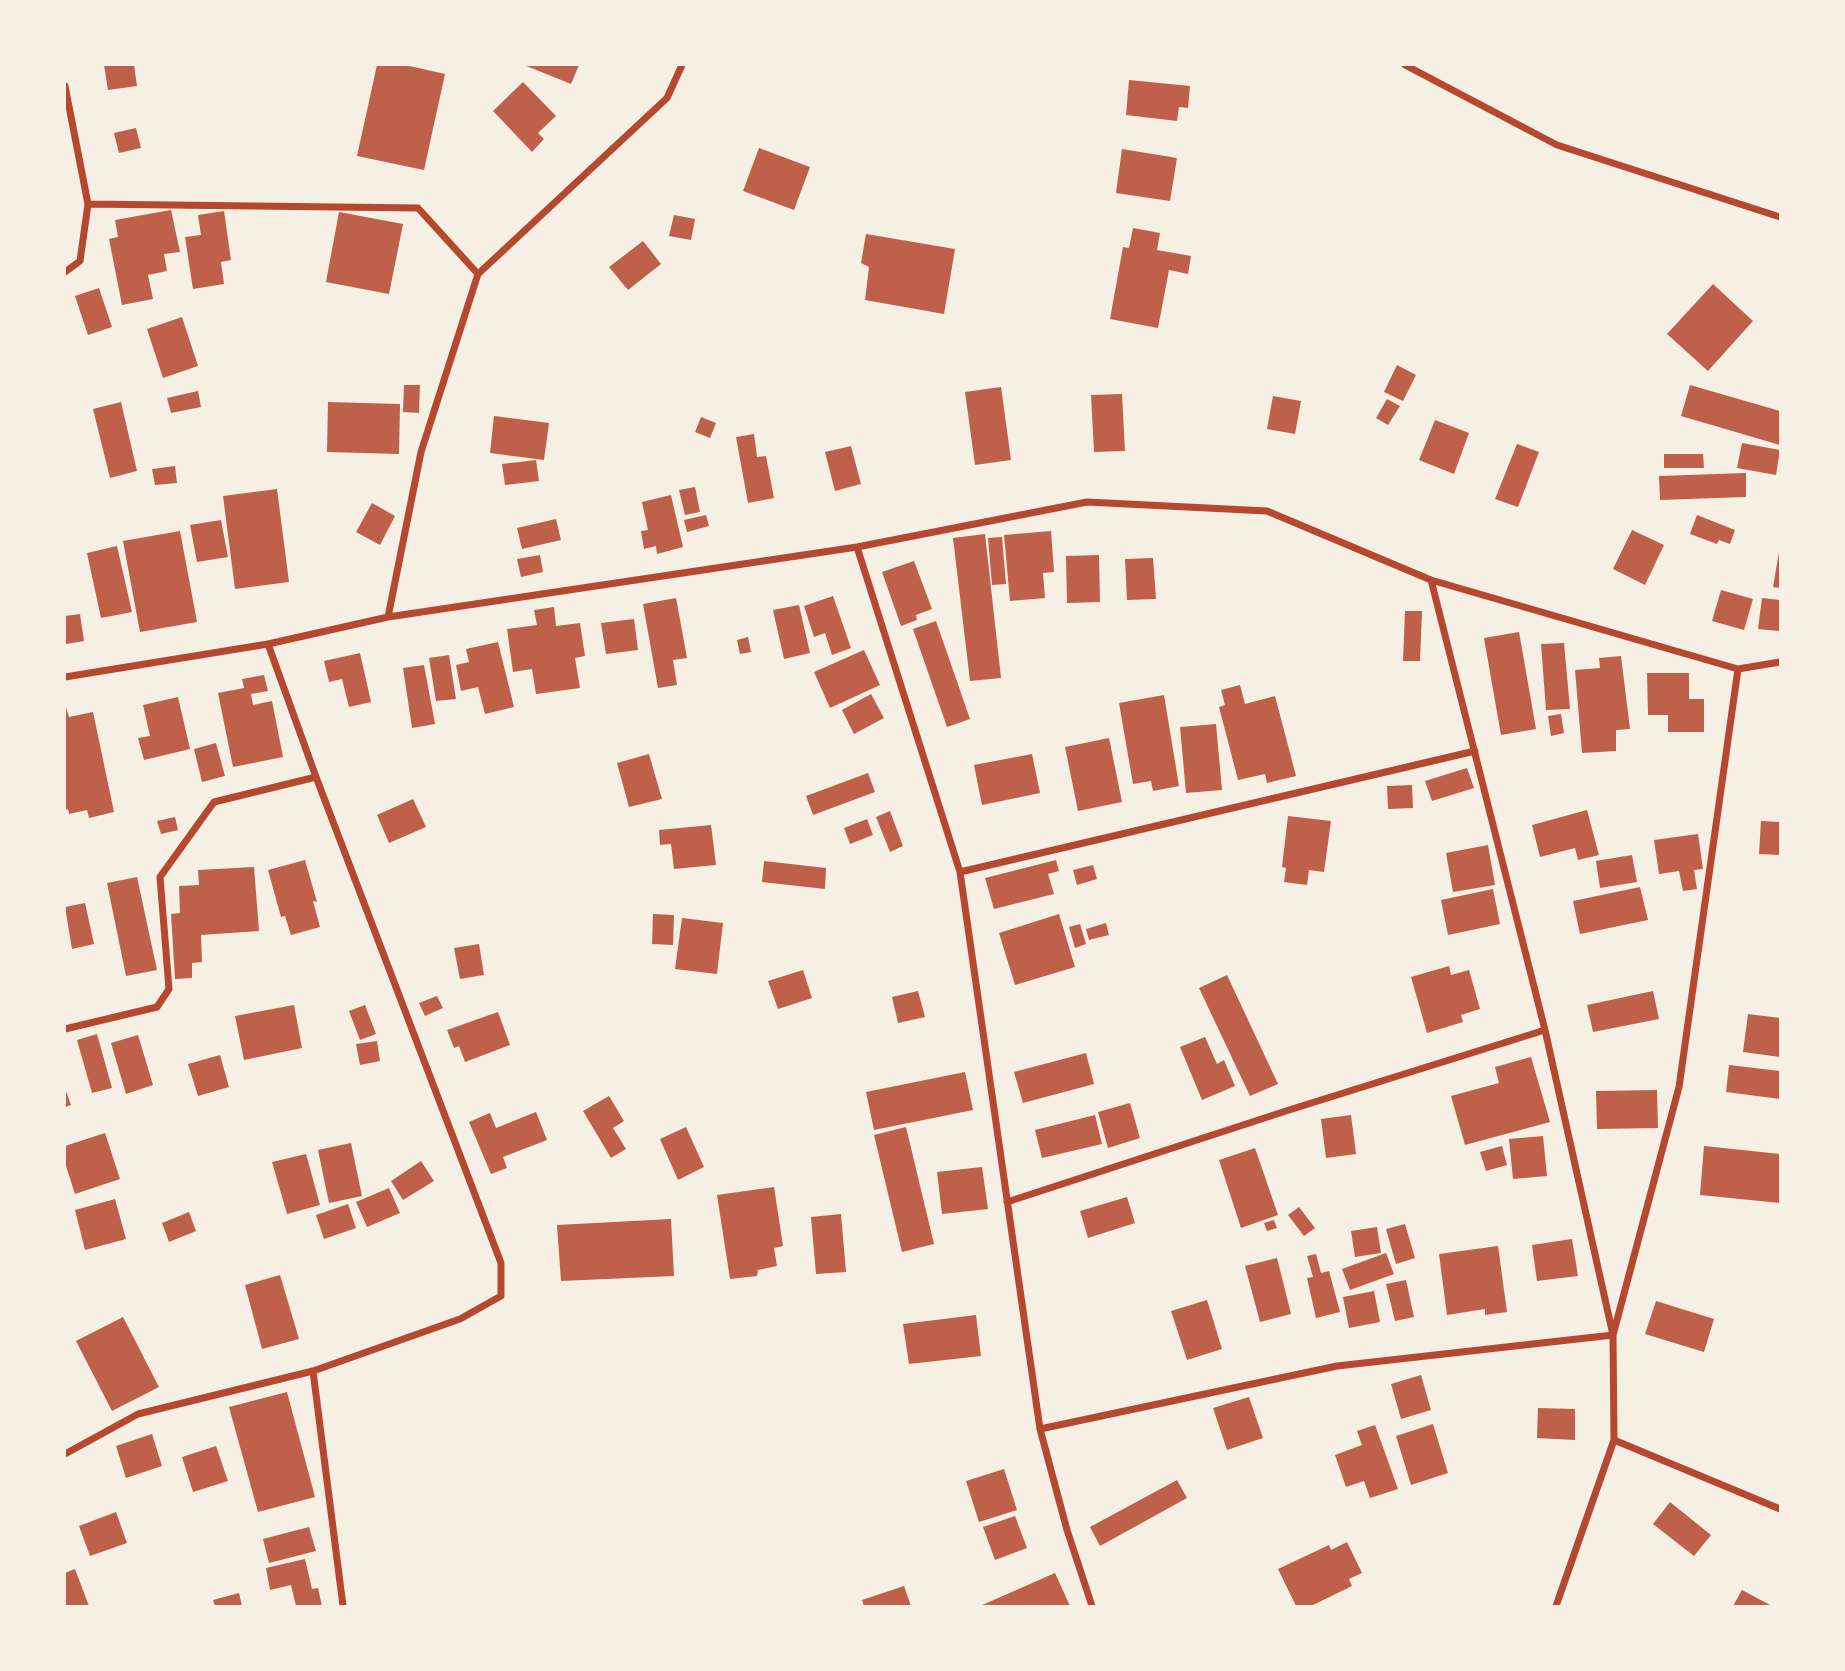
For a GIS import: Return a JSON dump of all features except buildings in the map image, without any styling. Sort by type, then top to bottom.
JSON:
[{"type":"street","points":[[388,617],[421,452],[478,274],[667,98],[682,65]]},
{"type":"street","points":[[1405,65],[1557,145],[1780,217]]},
{"type":"street","points":[[65,86],[88,204],[80,261],[65,272]]},
{"type":"street","points":[[88,204],[418,208],[478,274]]},
{"type":"street","points":[[65,677],[268,644],[388,617],[857,547],[1087,502],[1267,511],[1431,580],[1738,669],[1780,662]]},
{"type":"street","points":[[857,547],[960,872],[1040,1429],[1067,1530],[1092,1606]]},
{"type":"street","points":[[1431,580],[1545,1030],[1613,1335],[1614,1440],[1556,1606]]},
{"type":"street","points":[[65,1454],[138,1414],[313,1371],[460,1319],[501,1296],[501,1263],[268,644]]},
{"type":"street","points":[[1613,1335],[1679,1087],[1738,669]]},
{"type":"street","points":[[960,872],[1475,751]]},
{"type":"street","points":[[65,1029],[157,1007],[169,989],[160,877],[214,802],[316,777]]},
{"type":"street","points":[[1007,1202],[1545,1030]]},
{"type":"street","points":[[1040,1429],[1337,1366],[1613,1335]]},
{"type":"street","points":[[313,1371],[344,1606]]},
{"type":"street","points":[[1614,1440],[1780,1509]]}]
